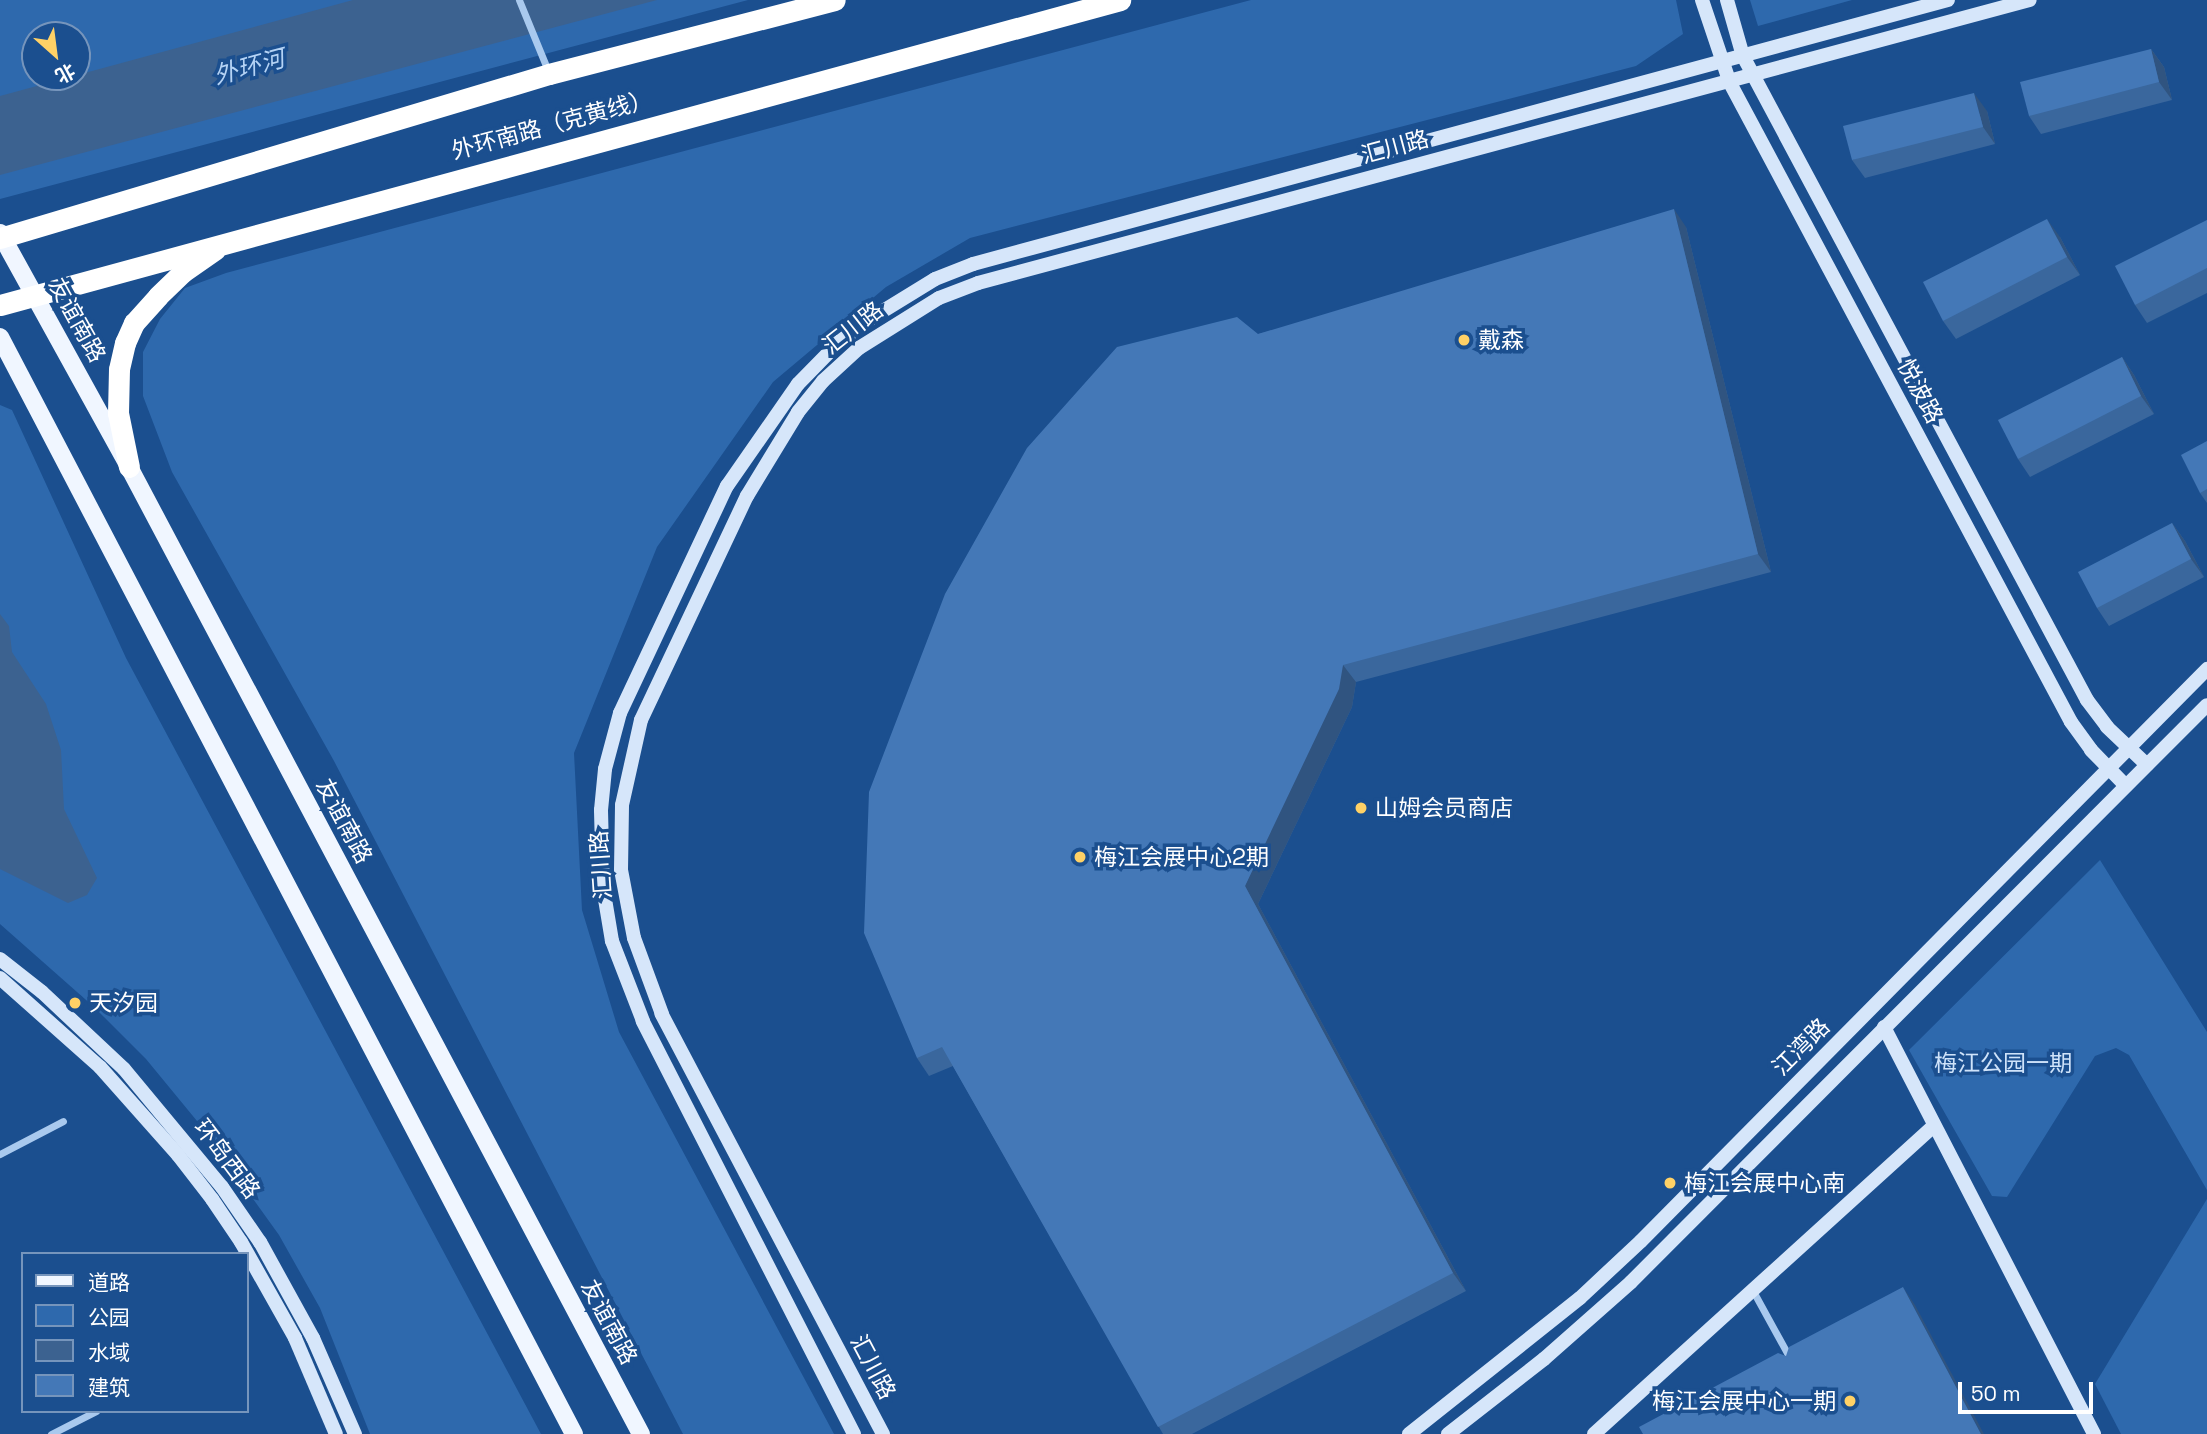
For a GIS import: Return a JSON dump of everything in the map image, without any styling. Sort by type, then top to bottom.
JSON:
[{"type":"highway","name":"外环南路（克黄线）","points":[[1,236],[549,74],[835,0]]},
{"type":"highway","name":"外环南路（克黄线）","points":[[0,305],[231,239],[1120,0]]},
{"type":"highway","points":[[129,467],[118,413],[118,387],[125,343],[134,323],[183,272],[231,239]]},
{"type":"main road","name":"友谊南路","points":[[1,236],[129,467],[641,1434]]},
{"type":"main road","points":[[0,337],[574,1434]]},
{"type":"street","points":[[519,0],[549,74]]},
{"type":"street","name":"悦波路","points":[[1702,0],[1730,83],[2071,722],[2126,786]]},
{"type":"street","name":"悦波路","points":[[1727,0],[1743,56],[2087,699],[2128,748],[2147,765]]},
{"type":"street","name":"汇川路","points":[[854,1434],[638,1010],[612,941],[603,887],[601,810],[605,769],[620,713],[727,486],[798,384],[839,342],[935,279],[973,264],[1948,0]]},
{"type":"street","name":"汇川路","points":[[883,1434],[662,1014],[634,939],[621,870],[622,805],[640,720],[747,496],[798,412],[822,382],[859,348],[939,298],[978,283],[1730,83],[2030,0]]},
{"type":"street","name":"江湾路","points":[[1409,1434],[1580,1298],[1642,1241],[2207,670]]},
{"type":"street","name":"江湾路","points":[[1448,1434],[1544,1359],[1631,1282],[2207,705]]},
{"type":"street","name":"环岛西路","points":[[0,959],[53,1001],[124,1069],[222,1187],[260,1242],[307,1328],[355,1434]]},
{"type":"street","name":"环岛西路","points":[[0,978],[100,1068],[178,1155],[212,1199],[247,1252]]},
{"type":"street","points":[[1884,1027],[1933,1127],[2094,1434]]},
{"type":"street","points":[[0,1154],[63,1121]]},
{"type":"street","points":[[1598,1432],[1933,1127]]},
{"type":"street","name":"环岛西路","points":[[248,1254],[295,1338],[337,1434]]},
{"type":"street","points":[[1753,1291],[1796,1368]]},
{"type":"street","points":[[51,1434],[92,1413]]},
{"type":"green space","points":[[0,0],[748,0],[0,199]]},
{"type":"green space","points":[[1251,0],[1676,0],[1683,34],[1636,66],[970,238],[886,287],[773,382],[657,547],[574,753],[582,910],[619,1032],[834,1434],[683,1434],[334,761],[172,472],[143,396],[143,352],[160,319],[185,288],[226,273]]},
{"type":"green space","points":[[1750,0],[1852,0],[1758,26]]},
{"type":"green space","points":[[0,405],[12,410],[126,658],[541,1434],[370,1434],[320,1308],[279,1235],[197,1121],[146,1059],[94,1007],[0,924]]},
{"type":"green space","name":"梅江公园一期","points":[[2100,860],[2207,1032],[2207,1190],[2129,1055],[2116,1048],[2095,1056],[2007,1197],[1992,1196],[1909,1050]]},
{"type":"green space","points":[[2207,1199],[2207,1434],[2121,1434],[2095,1384]]},
{"type":"water","name":"外环河","points":[[353,0],[657,0],[0,175],[0,96],[21,90],[91,91],[91,71]]},
{"type":"water","points":[[0,614],[9,626],[12,652],[46,704],[61,750],[64,809],[97,878],[87,895],[68,903],[0,869]]},
{"type":"building","points":[[2151,49],[2159,82],[2029,116],[2020,82]]},
{"type":"building","points":[[1974,93],[1983,127],[1852,160],[1843,126]]},
{"type":"building","name":"梅江会展中心2期","points":[[1674,209],[1758,554],[1343,665],[1339,689],[1245,886],[1453,1273],[1158,1427],[942,1047],[917,1058],[864,933],[869,792],[945,594],[1027,448],[1117,347],[1237,317],[1258,334]]},
{"type":"building","points":[[2047,219],[2067,257],[1943,321],[1923,282]]},
{"type":"building","points":[[2207,220],[2207,268],[2135,305],[2115,266]]},
{"type":"building","points":[[2122,357],[2141,396],[2018,459],[1998,420]]},
{"type":"building","points":[[2207,441],[2207,489],[2200,493],[2181,455]]},
{"type":"building","points":[[2172,523],[2191,559],[2097,608],[2078,572]]},
{"type":"building","name":"梅江会展中心一期","points":[[1903,1287],[1981,1434],[1643,1434],[1639,1427],[1778,1353],[1786,1356],[1789,1347]]},
{"type":"place","name":"戴森","points":[[1464,340]]},
{"type":"place","name":"山姆会员商店","points":[[1361,808]]},
{"type":"place","name":"梅江会展中心2期","points":[[1080,857]]},
{"type":"place","name":"天汐园","points":[[75,1003]]},
{"type":"place","name":"梅江会展中心南","points":[[1670,1183]]},
{"type":"place","name":"梅江会展中心一期","points":[[1850,1401]]}]
